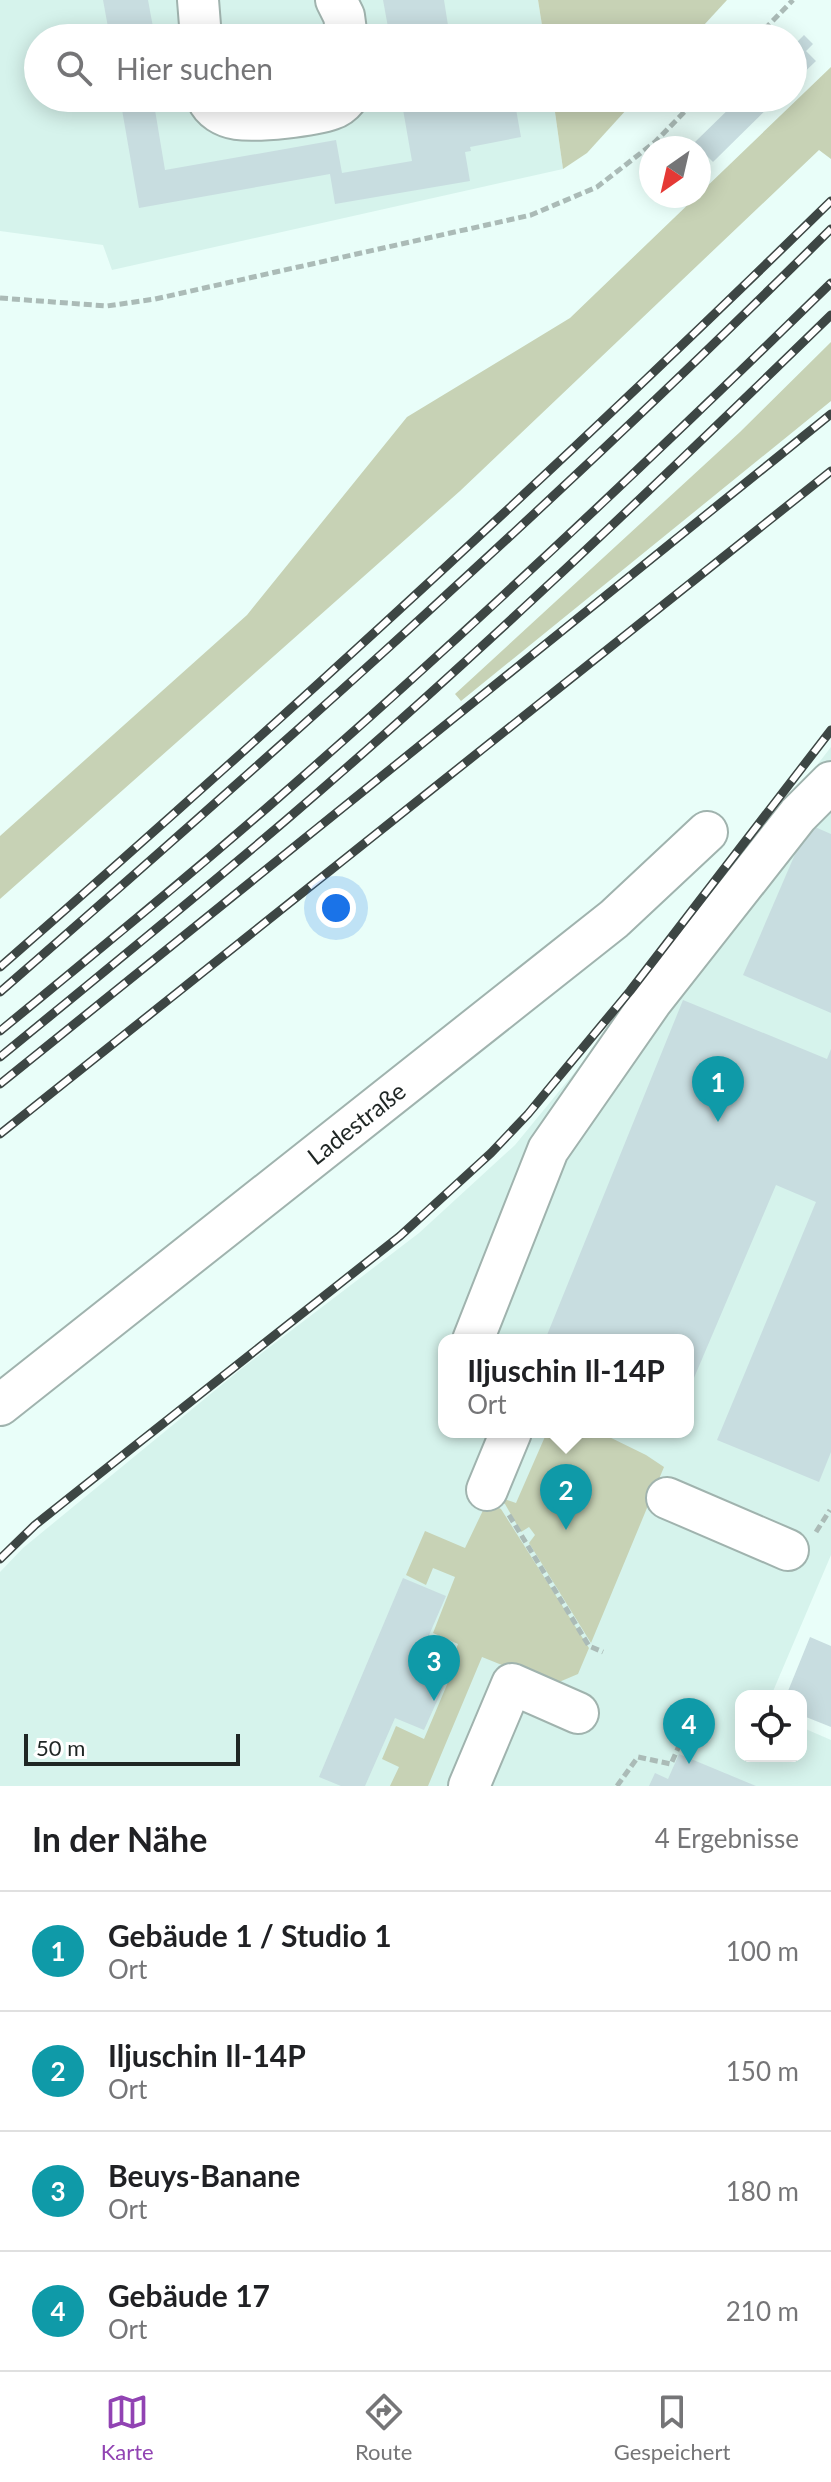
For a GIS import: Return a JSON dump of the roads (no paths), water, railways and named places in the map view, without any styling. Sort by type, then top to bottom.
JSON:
[{"type":"lane","points":[[198,0],[200,24]]},
{"type":"lane","points":[[336,0],[345,24]]},
{"type":"lane","points":[[219,112],[235,119],[265,119],[317,112]]},
{"type":"lane","points":[[475,1334],[548,1150],[651,1002],[798,815],[831,782]]},
{"type":"lane","name":"Ladestraße","points":[[0,1405],[614,919],[707,832]]},
{"type":"lane","points":[[495,1498],[510,1438]]},
{"type":"lane","points":[[667,1498],[788,1550]]},
{"type":"lane","points":[[469,1786],[512,1684],[578,1713]]},
{"type":"railway","points":[[0,967],[421,590],[628,397],[831,201]]},
{"type":"railway","points":[[0,992],[212,806],[526,522],[831,229]]},
{"type":"railway","points":[[0,1031],[236,835],[341,743],[624,483],[831,283]]},
{"type":"railway","points":[[0,1057],[250,851],[425,698],[630,509],[831,315]]},
{"type":"railway","points":[[0,1084],[831,414]]},
{"type":"railway","points":[[0,1134],[831,471]]},
{"type":"railway","points":[[0,1559],[35,1525],[400,1236],[491,1153],[528,1114],[630,991],[831,730]]},
{"type":"place","name":"Gebäude 1 / Studio 1","points":[[718,1122]]},
{"type":"place","name":"Iljuschin Il-14P","points":[[566,1530]]},
{"type":"place","name":"Beuys-Banane","points":[[434,1701]]},
{"type":"place","name":"Gebäude 17","points":[[689,1764]]}]
